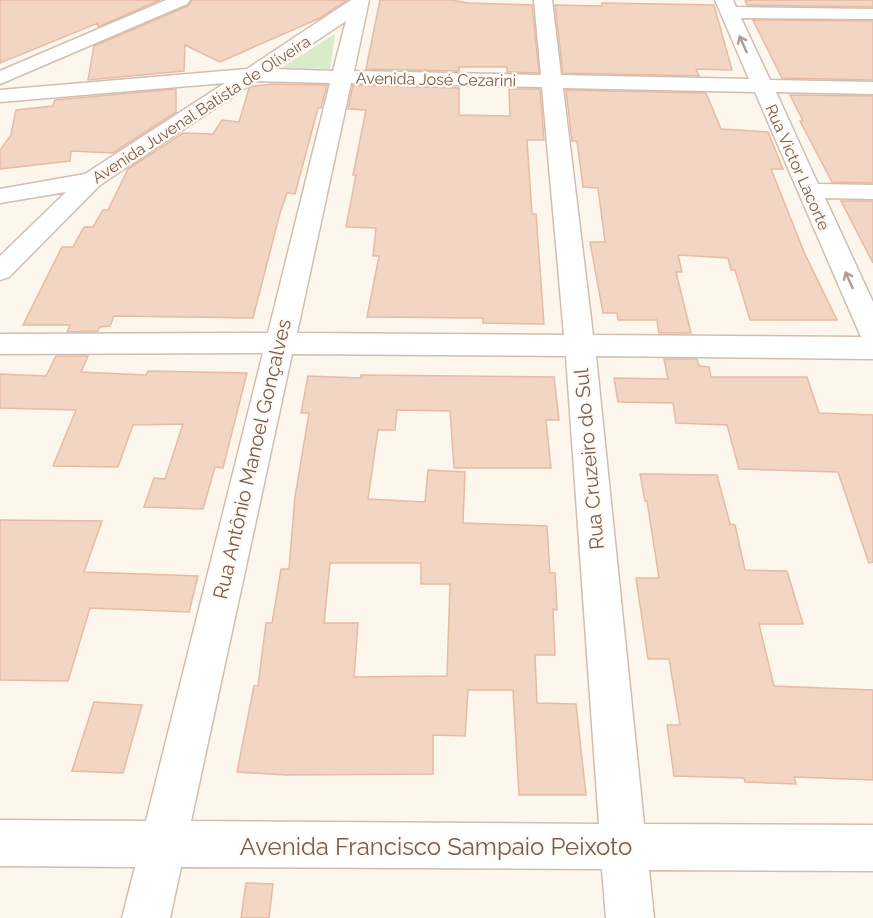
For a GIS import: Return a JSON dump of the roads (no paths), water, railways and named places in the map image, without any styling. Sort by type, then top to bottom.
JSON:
[{"type":"street","points":[[0,78],[181,0]]},
{"type":"street","name":"Rua Cruzeiro do Sul","points":[[543,0],[580,346],[630,918]]},
{"type":"street","name":"Avenida Juvenal Batista de Oliveira","points":[[0,271],[92,180],[359,3]]},
{"type":"street","name":"Rua Antônio Manoel Gonçalves","points":[[146,918],[278,343],[359,3]]},
{"type":"street","points":[[726,6],[873,14]]},
{"type":"street","name":"Rua Victor Lacorte","points":[[726,6],[873,333]]},
{"type":"street","name":"Avenida José Cezarini","points":[[0,96],[250,75],[873,87]]},
{"type":"street","points":[[0,195],[92,180]]},
{"type":"street","points":[[810,191],[873,192]]},
{"type":"street","points":[[0,344],[278,343],[873,348]]},
{"type":"street","name":"Avenida Francisco Sampaio Peixoto","points":[[0,843],[873,848]]}]
